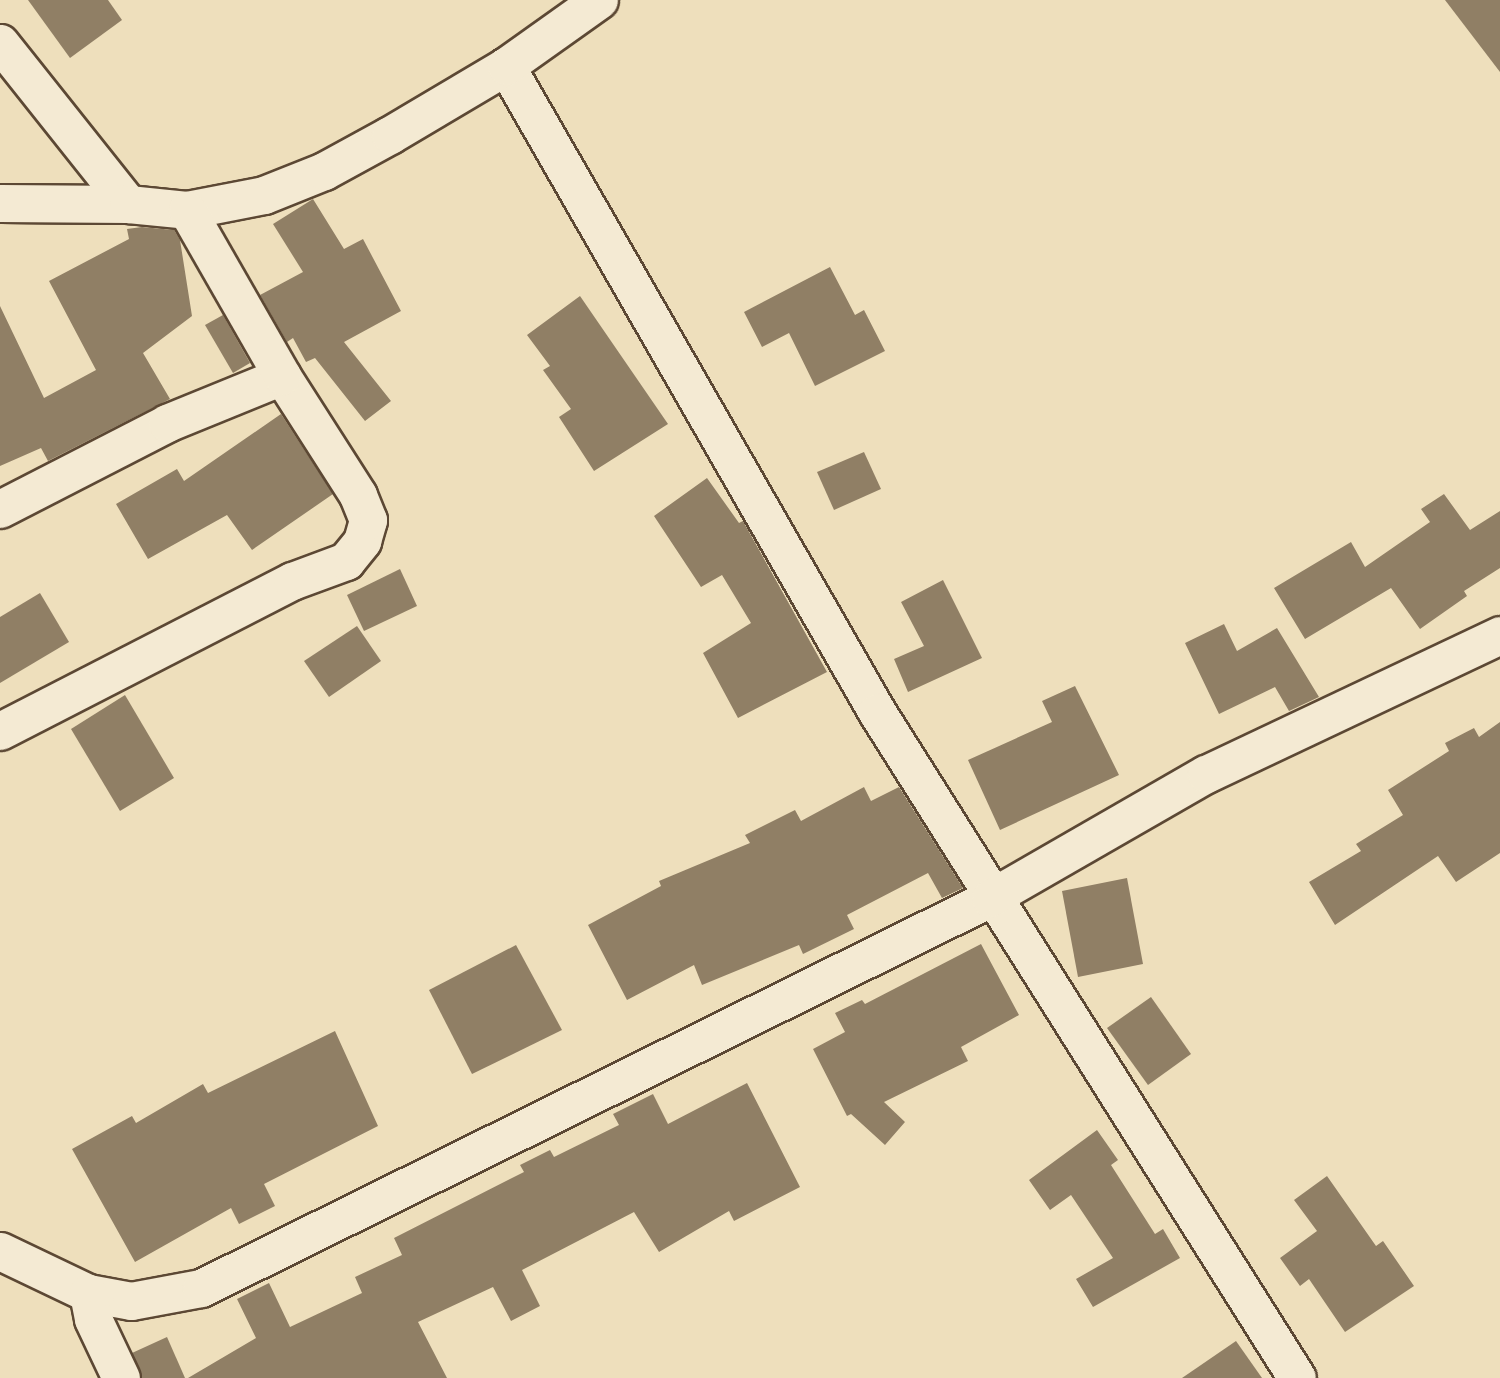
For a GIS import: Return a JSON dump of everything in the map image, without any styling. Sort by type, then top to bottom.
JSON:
[{"type":"street","points":[[0,203],[128,204],[187,211],[264,195],[324,171],[506,66],[599,0]]},
{"type":"street","points":[[0,43],[128,204]]},
{"type":"street","points":[[506,66],[749,493],[990,898],[1297,1378]]},
{"type":"street","points":[[0,730],[292,581],[346,561],[362,541],[368,520],[358,495],[282,376],[187,211]]},
{"type":"street","points":[[0,509],[167,423],[282,376]]},
{"type":"street","points":[[0,1251],[88,1293],[131,1300],[213,1283],[990,898],[1206,774],[1500,635]]},
{"type":"street","points":[[88,1293],[93,1319],[121,1378]]},
{"type":"building","points":[[28,0],[108,0],[122,20],[70,58]]},
{"type":"building","points":[[1445,0],[1500,0],[1500,72]]},
{"type":"building","points":[[313,199],[344,249],[363,239],[401,311],[344,342],[391,401],[365,421],[315,358],[306,362],[293,338],[287,342],[260,295],[303,272],[273,224]]},
{"type":"building","points":[[142,227],[174,230],[180,240],[192,316],[143,353],[170,399],[48,461],[41,448],[0,466],[0,306],[44,398],[96,370],[49,281],[129,239],[127,229]]},
{"type":"building","points":[[830,267],[855,315],[864,310],[885,351],[815,386],[789,333],[762,347],[744,312]]},
{"type":"building","points":[[580,296],[668,424],[594,471],[559,417],[571,409],[543,370],[550,366],[527,335]]},
{"type":"building","points":[[223,315],[250,363],[233,373],[205,325]]},
{"type":"building","points":[[281,414],[333,494],[252,550],[227,515],[148,559],[116,504],[177,469],[184,481]]},
{"type":"building","points":[[864,452],[881,489],[834,510],[817,472]]},
{"type":"building","points":[[707,478],[739,523],[743,521],[827,672],[738,718],[703,653],[751,623],[722,575],[701,587],[654,516]]},
{"type":"building","points":[[1444,494],[1470,530],[1500,511],[1500,568],[1464,591],[1467,596],[1420,629],[1391,588],[1305,639],[1274,588],[1351,542],[1365,567],[1430,522],[1421,509]]},
{"type":"building","points":[[400,569],[417,606],[364,631],[347,595]]},
{"type":"building","points":[[943,580],[982,658],[908,692],[894,659],[924,646],[901,602]]},
{"type":"building","points":[[40,593],[69,642],[0,683],[0,617]]},
{"type":"building","points":[[1224,624],[1237,651],[1277,628],[1319,697],[1289,711],[1275,687],[1219,714],[1185,643]]},
{"type":"building","points":[[357,626],[381,661],[329,697],[304,661]]},
{"type":"building","points":[[1075,686],[1119,775],[1000,830],[968,760],[1052,722],[1042,701]]},
{"type":"building","points":[[125,695],[174,778],[120,811],[71,729]]},
{"type":"building","points":[[1500,722],[1500,853],[1456,882],[1438,856],[1335,925],[1309,882],[1361,851],[1356,844],[1403,815],[1388,790],[1449,751],[1445,743],[1474,728],[1479,737]]},
{"type":"building","points":[[864,787],[871,801],[899,787],[963,888],[942,898],[928,873],[847,915],[854,929],[803,954],[799,945],[702,985],[694,965],[627,1000],[588,925],[661,886],[659,881],[750,843],[745,835],[795,810],[801,821]]},
{"type":"building","points":[[1127,878],[1143,964],[1078,977],[1062,891]]},
{"type":"building","points":[[981,944],[1019,1015],[961,1047],[968,1061],[884,1102],[905,1122],[885,1145],[851,1114],[847,1116],[813,1049],[845,1032],[835,1013],[862,1000],[865,1004]]},
{"type":"building","points":[[516,945],[562,1030],[472,1074],[429,990]]},
{"type":"building","points":[[1151,997],[1191,1054],[1148,1085],[1107,1028]]},
{"type":"building","points":[[335,1031],[378,1126],[264,1184],[275,1206],[239,1224],[231,1208],[135,1262],[72,1149],[132,1116],[136,1123],[203,1084],[208,1093]]},
{"type":"building","points":[[747,1083],[800,1187],[734,1221],[729,1211],[659,1252],[634,1212],[522,1270],[540,1306],[511,1321],[493,1287],[418,1322],[447,1378],[188,1378],[256,1338],[237,1299],[269,1283],[290,1327],[362,1293],[355,1277],[402,1255],[394,1238],[524,1172],[520,1165],[550,1150],[554,1157],[619,1125],[613,1114],[653,1094],[668,1124]]},
{"type":"building","points":[[1097,1130],[1118,1160],[1111,1165],[1155,1234],[1163,1229],[1180,1258],[1093,1307],[1076,1279],[1113,1258],[1071,1195],[1050,1210],[1029,1180]]},
{"type":"building","points":[[1327,1176],[1376,1246],[1383,1241],[1414,1286],[1345,1332],[1309,1279],[1300,1286],[1280,1258],[1317,1231],[1294,1200]]},
{"type":"building","points":[[167,1337],[185,1378],[142,1378],[132,1353]]},
{"type":"building","points":[[1236,1341],[1262,1378],[1182,1378]]}]
